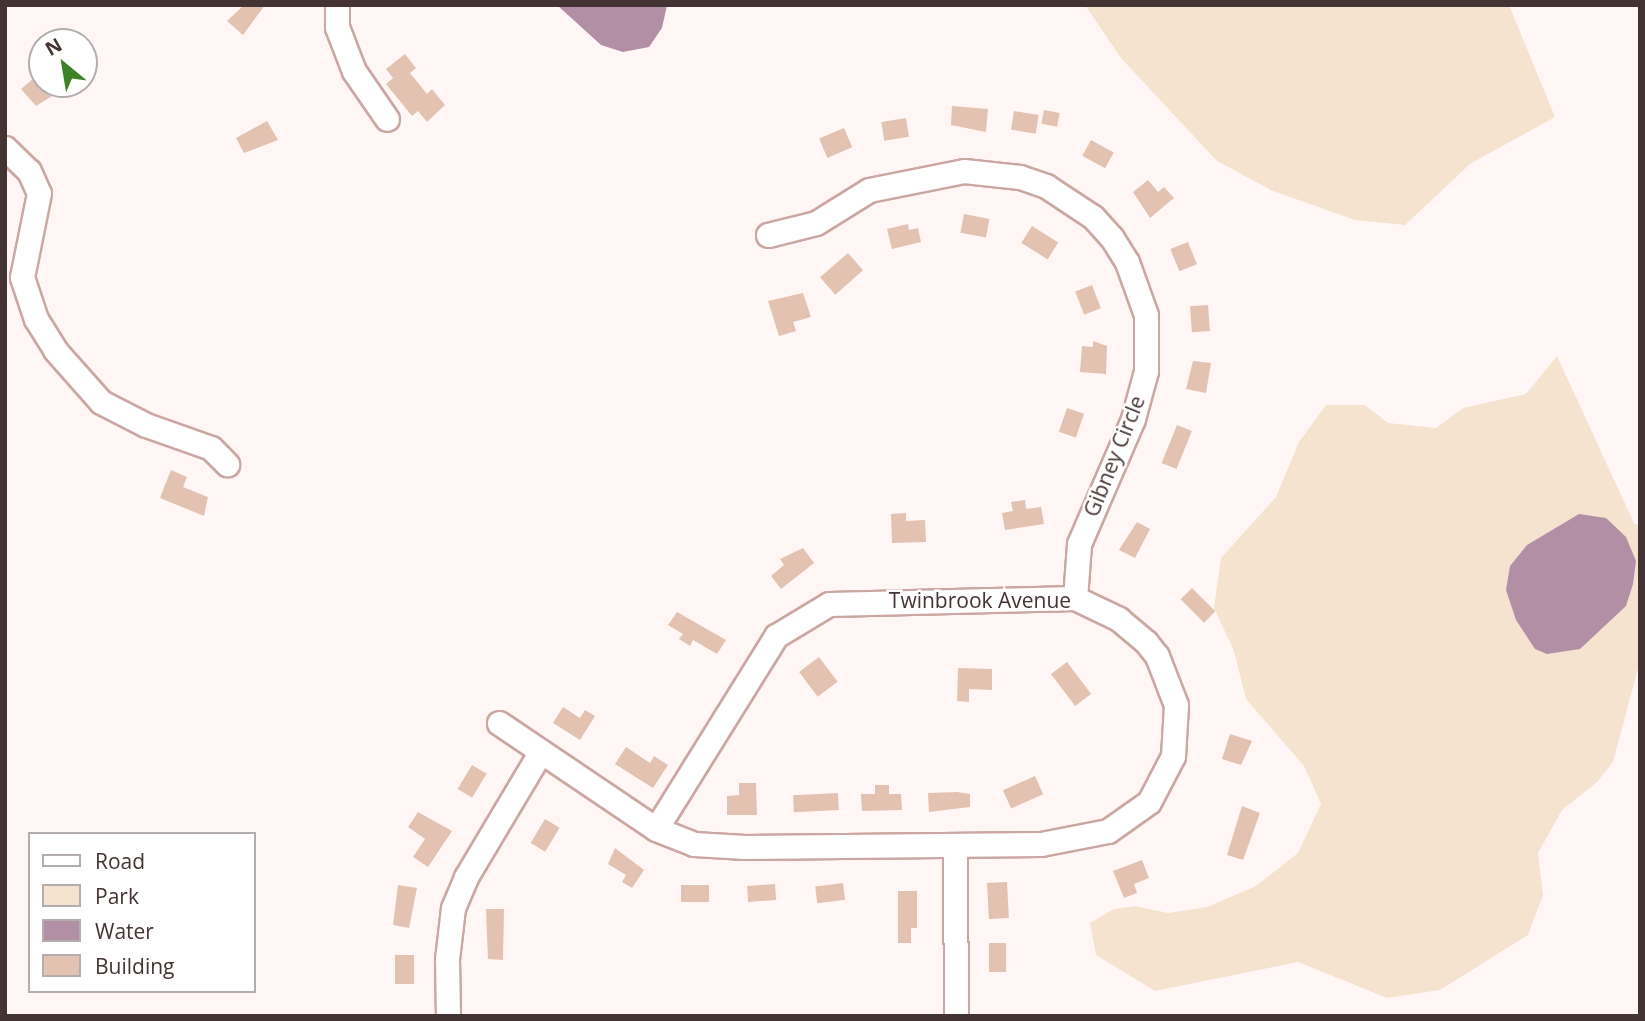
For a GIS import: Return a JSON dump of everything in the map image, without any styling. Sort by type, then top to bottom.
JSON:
[{"type":"street","points":[[337,5],[337,27],[354,71],[387,119]]},
{"type":"street","points":[[5,148],[29,171],[39,193],[23,277],[26,296],[55,350],[102,402],[146,425],[211,448],[228,464]]},
{"type":"street","name":"Gibney Circle","points":[[768,235],[816,223],[869,190],[964,171],[1020,177],[1046,186],[1071,200],[1112,238],[1139,288],[1146,315],[1146,371],[1133,419],[1079,544],[1075,598]]},
{"type":"street","name":"Twinbrook Avenue","points":[[499,723],[656,829],[694,844],[745,847],[1041,844],[1091,837],[1136,814],[1168,773],[1176,739],[1176,705],[1157,656],[1119,619],[1075,598],[846,601],[799,618],[776,636],[656,829]]},
{"type":"street","points":[[449,1016],[447,959],[453,908],[466,877],[540,752]]},
{"type":"street","points":[[955,845],[956,1016]]},
{"type":"green space","points":[[1085,5],[1509,5],[1555,117],[1470,164],[1405,225],[1355,220],[1273,191],[1217,161],[1121,58]]},
{"type":"green space","points":[[1557,356],[1634,523],[1640,526],[1640,661],[1613,762],[1597,782],[1562,810],[1538,853],[1543,895],[1528,935],[1440,990],[1387,998],[1298,962],[1155,991],[1096,955],[1090,923],[1114,909],[1135,906],[1168,913],[1207,907],[1256,886],[1298,853],[1321,804],[1304,766],[1246,699],[1234,651],[1214,608],[1221,558],[1276,497],[1299,442],[1326,405],[1365,405],[1388,423],[1436,428],[1463,408],[1526,394]]},
{"type":"water","points":[[557,5],[667,5],[662,28],[649,47],[623,52],[601,45]]},
{"type":"water","points":[[1579,514],[1606,518],[1626,537],[1636,561],[1633,584],[1626,606],[1580,649],[1547,654],[1535,649],[1516,620],[1506,590],[1510,566],[1527,545]]},
{"type":"building","points":[[244,5],[265,5],[243,35],[227,21]]},
{"type":"building","points":[[405,54],[416,68],[410,73],[427,94],[432,89],[445,105],[427,122],[418,111],[412,116],[386,84],[393,78],[386,69]]},
{"type":"building","points":[[28,83],[28,97],[21,89]]},
{"type":"building","points":[[29,98],[49,98],[36,106]]},
{"type":"building","points":[[952,106],[988,109],[986,132],[951,125]]},
{"type":"building","points":[[1044,110],[1060,113],[1057,127],[1041,124]]},
{"type":"building","points":[[1014,111],[1039,115],[1036,134],[1011,130]]},
{"type":"building","points":[[906,118],[909,137],[884,141],[881,122]]},
{"type":"building","points":[[267,121],[278,140],[244,153],[236,138]]},
{"type":"building","points":[[844,128],[852,147],[827,158],[819,139]]},
{"type":"building","points":[[1091,140],[1114,153],[1105,168],[1082,156]]},
{"type":"building","points":[[1148,180],[1158,192],[1164,187],[1174,198],[1150,218],[1133,192]]},
{"type":"building","points":[[964,214],[990,219],[986,238],[960,233]]},
{"type":"building","points":[[908,224],[909,230],[918,228],[921,242],[892,249],[887,229]]},
{"type":"building","points":[[1032,226],[1058,242],[1048,259],[1021,243]]},
{"type":"building","points":[[1188,242],[1197,264],[1179,271],[1170,249]]},
{"type":"building","points":[[848,253],[863,270],[835,295],[820,277]]},
{"type":"building","points":[[1092,285],[1101,308],[1084,315],[1075,291]]},
{"type":"building","points":[[803,293],[811,317],[793,322],[796,331],[779,336],[768,301]]},
{"type":"building","points":[[1208,305],[1210,331],[1192,332],[1190,306]]},
{"type":"building","points":[[1093,341],[1107,346],[1106,374],[1080,372],[1082,346],[1093,347]]},
{"type":"building","points":[[1193,361],[1211,363],[1206,393],[1186,389]]},
{"type":"building","points":[[1067,408],[1084,414],[1076,437],[1059,432]]},
{"type":"building","points":[[1177,425],[1192,431],[1176,469],[1162,463]]},
{"type":"building","points":[[171,470],[187,477],[183,487],[208,497],[204,516],[160,498]]},
{"type":"building","points":[[1025,500],[1026,509],[1041,507],[1044,524],[1005,530],[1002,513],[1013,511],[1011,502]]},
{"type":"building","points":[[906,513],[906,521],[925,520],[926,542],[892,543],[891,514]]},
{"type":"building","points":[[1137,522],[1150,529],[1135,558],[1119,550]]},
{"type":"building","points":[[803,548],[814,563],[781,589],[771,576],[784,565],[780,559]]},
{"type":"building","points":[[1192,588],[1215,611],[1204,623],[1181,599]]},
{"type":"building","points":[[677,612],[726,640],[717,654],[693,640],[690,646],[679,639],[683,634],[668,625]]},
{"type":"building","points":[[819,657],[838,682],[818,697],[799,672]]},
{"type":"building","points":[[1067,662],[1091,694],[1075,706],[1051,674]]},
{"type":"building","points":[[958,668],[992,669],[992,690],[969,689],[969,702],[957,701]]},
{"type":"building","points":[[563,707],[580,718],[585,710],[595,716],[580,740],[553,723]]},
{"type":"building","points":[[1230,734],[1252,741],[1241,765],[1222,759]]},
{"type":"building","points":[[626,747],[650,763],[654,756],[668,765],[653,788],[615,764]]},
{"type":"building","points":[[472,765],[487,774],[472,798],[458,789]]},
{"type":"building","points":[[1035,776],[1043,794],[1011,809],[1003,790]]},
{"type":"building","points":[[739,783],[756,783],[757,815],[727,815],[727,796],[739,795]]},
{"type":"building","points":[[875,785],[889,785],[889,794],[901,794],[902,810],[862,811],[861,794],[875,794]]},
{"type":"building","points":[[838,793],[839,810],[794,812],[793,795]]},
{"type":"building","points":[[928,793],[970,794],[970,807],[929,812]]},
{"type":"building","points":[[1242,806],[1260,813],[1243,860],[1227,855]]},
{"type":"building","points":[[418,812],[452,831],[428,867],[413,857],[425,839],[408,827]]},
{"type":"building","points":[[545,819],[560,828],[545,852],[531,843]]},
{"type":"building","points":[[615,848],[644,870],[632,888],[622,882],[626,875],[608,864]]},
{"type":"building","points":[[1142,860],[1149,878],[1134,884],[1137,893],[1124,898],[1113,871]]},
{"type":"building","points":[[1007,882],[1009,918],[989,919],[987,883]]},
{"type":"building","points":[[843,883],[845,900],[817,903],[815,886]]},
{"type":"building","points":[[775,884],[776,900],[748,902],[747,886]]},
{"type":"building","points":[[398,885],[417,888],[409,928],[393,925]]},
{"type":"building","points":[[681,885],[709,885],[709,902],[681,902]]},
{"type":"building","points":[[898,891],[917,891],[917,928],[911,928],[911,943],[898,943]]},
{"type":"building","points":[[486,909],[504,909],[503,960],[488,959]]},
{"type":"building","points":[[989,943],[1006,943],[1006,972],[989,972]]},
{"type":"building","points":[[395,955],[414,955],[414,984],[395,984]]}]
